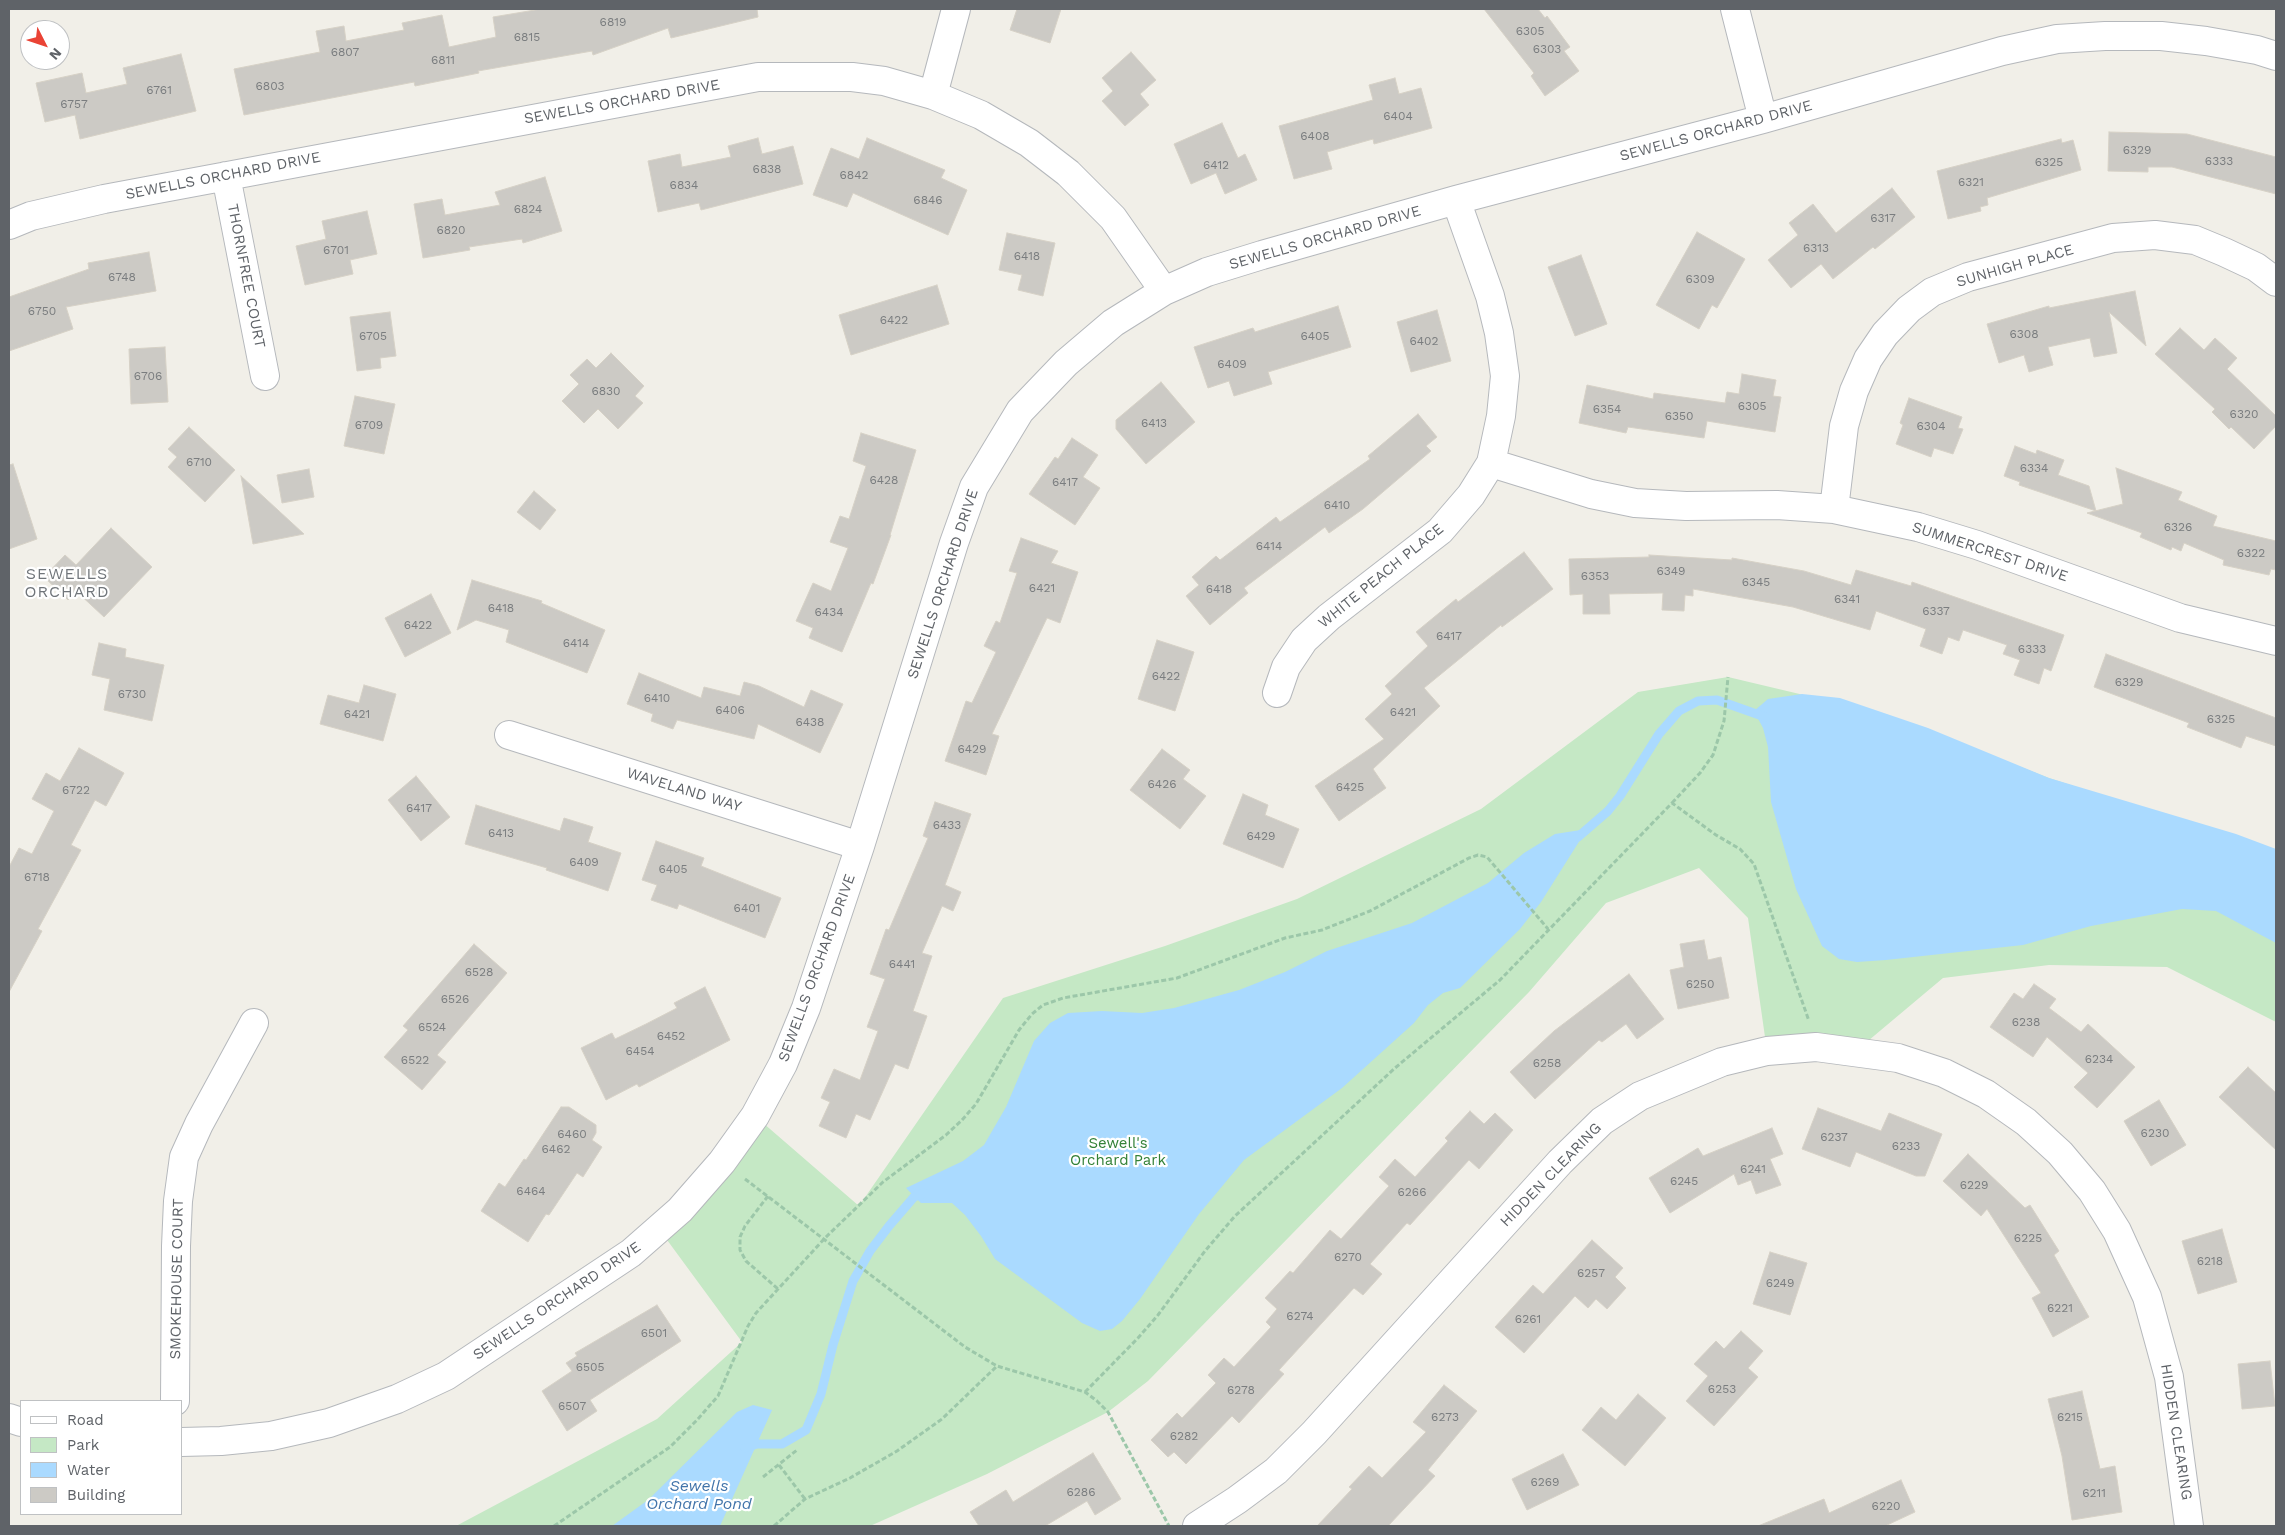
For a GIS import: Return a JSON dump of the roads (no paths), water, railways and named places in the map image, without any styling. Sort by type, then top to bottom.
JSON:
[{"type":"street","points":[[933,95],[956,9]]},
{"type":"street","points":[[1734,9],[1764,119]]},
{"type":"street","name":"SEWELLS ORCHARD DRIVE","points":[[182,1442],[221,1441],[271,1436],[329,1423],[397,1399],[446,1376],[631,1253],[680,1210],[722,1162],[755,1116],[783,1064],[806,1008],[860,846],[954,543],[974,487],[1020,412],[1066,363],[1113,323],[1164,291],[1207,272],[1262,255],[1456,200],[1764,119],[2002,51],[2057,39],[2104,36],[2161,36],[2223,44],[2257,50],[2276,56]]},
{"type":"street","name":"SEWELLS ORCHARD DRIVE","points":[[9,225],[32,216],[104,199],[758,77],[852,77],[884,81],[933,95],[981,115],[1029,143],[1068,173],[1113,218],[1164,291]]},
{"type":"street","name":"THORNFREE COURT","points":[[226,176],[265,376]]},
{"type":"street","name":"WHITE PEACH PLACE","points":[[1277,693],[1286,667],[1304,640],[1329,617],[1440,531],[1471,495],[1491,463],[1501,416],[1505,376],[1490,296],[1456,200]]},
{"type":"street","name":"SUNHIGH PLACE","points":[[1834,509],[1844,426],[1854,391],[1868,359],[1885,334],[1909,308],[1932,292],[1968,277],[2113,238],[2155,234],[2194,240],[2256,267],[2276,282]]},
{"type":"street","name":"SUMMERCREST DRIVE","points":[[1491,463],[1591,494],[1635,502],[1686,506],[1777,506],[1834,509],[1918,527],[1977,545],[2180,618],[2276,641]]},
{"type":"street","name":"WAVELAND WAY","points":[[509,735],[860,846]]},
{"type":"street","name":"SMOKEHOUSE COURT","points":[[175,1400],[176,1246],[178,1202],[184,1157],[199,1124],[254,1023]]},
{"type":"street","name":"HIDDEN CLEARING","points":[[1198,1526],[1276,1471],[1314,1433],[1553,1169],[1602,1121],[1640,1096],[1722,1062],[1767,1051],[1816,1047],[1898,1058],[1944,1073],[1986,1094],[2026,1122],[2060,1153],[2092,1191],[2117,1231],[2148,1298],[2169,1376],[2189,1526]]},
{"type":"water","points":[[1802,694],[1840,698],[1928,728],[2049,778],[2236,834],[2276,849],[2276,943],[2216,911],[2182,909],[2091,926],[2023,945],[1886,960],[1857,962],[1839,959],[1822,946],[1796,889],[1771,802],[1768,747],[1763,728],[1754,711],[1768,699]]},
{"type":"water","points":[[1587,829],[1541,902],[1520,929],[1460,988],[1443,993],[1428,1005],[1414,1023],[1342,1088],[1244,1160],[1199,1214],[1140,1299],[1122,1321],[1112,1329],[1100,1331],[1082,1323],[995,1259],[965,1215],[952,1203],[921,1203],[906,1188],[963,1161],[984,1145],[1006,1107],[1034,1041],[1050,1023],[1068,1013],[1102,1011],[1142,1013],[1174,1008],[1239,990],[1285,972],[1327,951],[1412,923],[1488,883],[1524,853],[1555,834]]},
{"type":"water","name":"Sewells Orchard Pond","points":[[753,1405],[772,1410],[720,1526],[612,1526],[648,1500],[737,1412]]},
{"type":"waterway","points":[[1578,837],[1608,811],[1620,796],[1659,734],[1679,711],[1698,701],[1717,700],[1765,717]]},
{"type":"waterway","points":[[745,1448],[757,1444],[782,1444],[806,1430],[821,1394],[833,1345],[853,1281],[870,1251],[889,1226],[914,1197],[924,1193]]},
{"type":"district","name":"SEWELLS ORCHARD","points":[[67,583]]},
{"type":"park label","name":"Sewell's Orchard Park","points":[[1118,1152]]}]
